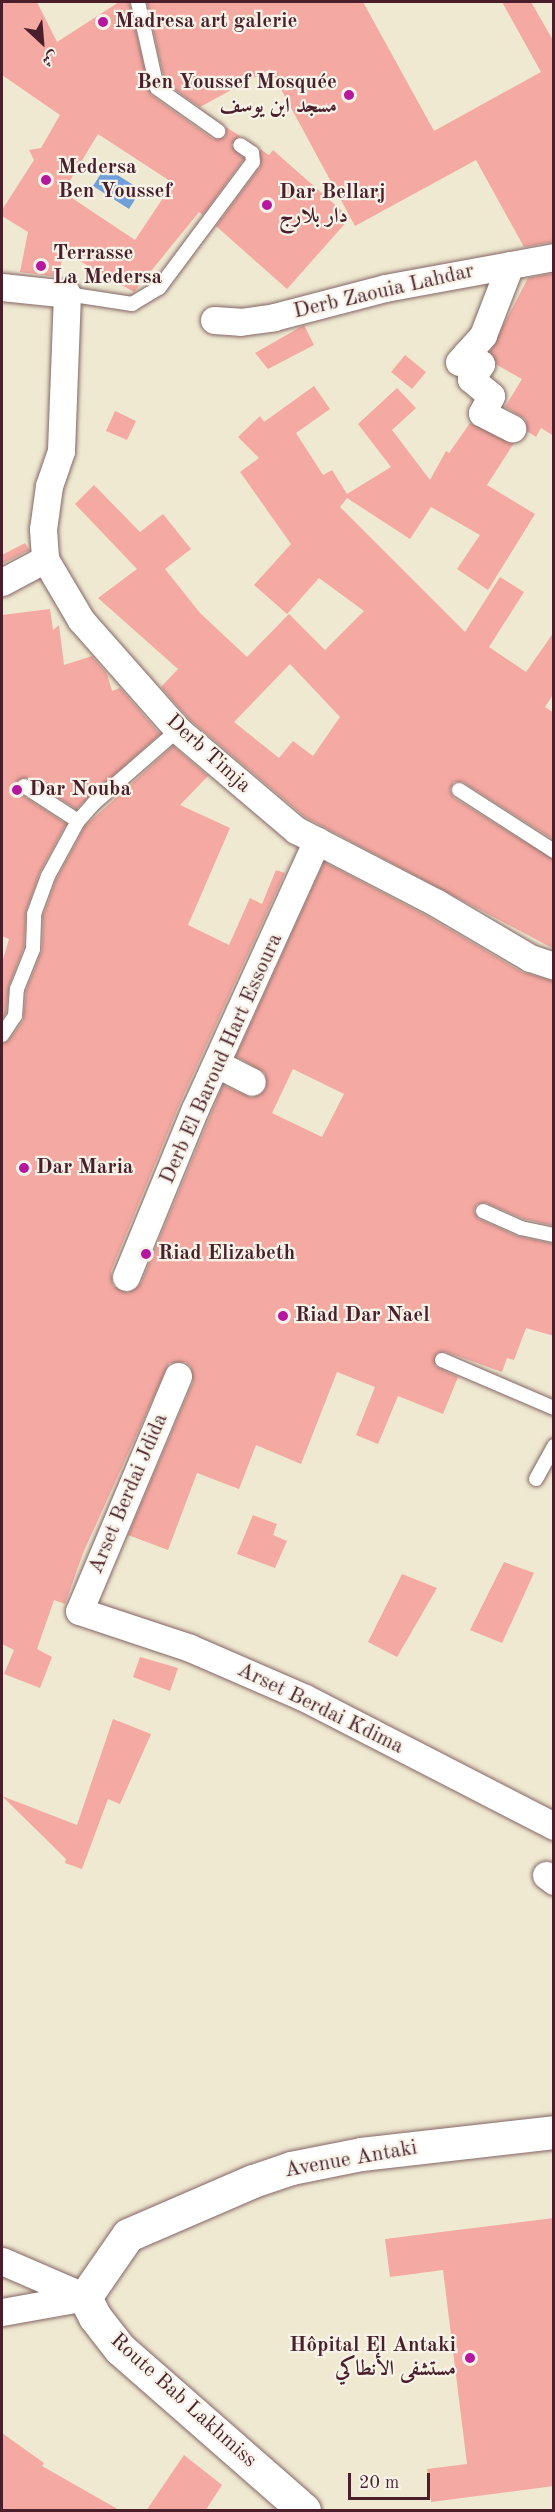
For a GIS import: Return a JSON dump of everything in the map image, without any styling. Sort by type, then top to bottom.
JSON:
[{"type":"street","name":"Derb Zaouia Lahdar","points":[[214,320],[240,322],[274,316],[385,288],[554,257]]},
{"type":"street","points":[[510,265],[483,335],[462,358],[481,363],[471,379],[491,396],[482,413],[512,428]]},
{"type":"street","points":[[2,287],[67,294]]},
{"type":"street","name":"Derb Timja","points":[[67,294],[61,452],[49,486],[43,529],[45,559],[81,620],[178,730],[296,830],[530,958],[554,966]]},
{"type":"street","points":[[2,582],[45,559]]},
{"type":"street","name":"Derb El Baroud Hart Essoura","points":[[126,1277],[217,1064],[317,840]]},
{"type":"street","points":[[217,1064],[252,1082]]},
{"type":"street","name":"Arset Berdai Jdida","points":[[79,1611],[178,1376]]},
{"type":"street","name":"Arset Berdai Kdima","points":[[79,1611],[190,1648],[312,1701],[554,1826]]},
{"type":"street","name":"Avenue Antaki","points":[[85,2297],[128,2235],[253,2181],[291,2168],[361,2154],[554,2132]]},
{"type":"street","points":[[2,2261],[85,2297]]},
{"type":"street","points":[[2,2312],[85,2297]]},
{"type":"street","name":"Route Bab Lakhmiss","points":[[85,2297],[95,2318],[120,2349],[304,2511]]},
{"type":"lane","points":[[138,2],[157,88],[218,130]]},
{"type":"lane","points":[[67,294],[132,303],[159,288],[253,162],[252,153],[240,145]]},
{"type":"lane","points":[[2,1035],[15,1016],[17,989],[33,949],[34,914],[48,876],[78,821],[94,803],[178,730]]},
{"type":"lane","points":[[24,786],[78,821]]},
{"type":"lane","points":[[459,790],[554,851]]},
{"type":"lane","points":[[483,1210],[521,1228],[554,1234]]},
{"type":"lane","points":[[442,1360],[554,1408]]},
{"type":"lane","points":[[536,1479],[554,1446]]},
{"type":"water","points":[[105,167],[141,190],[129,209],[93,186]]},
{"type":"building","name":"Medersa Ben Youssef","points":[[2,2],[37,2],[57,42],[119,2],[129,2],[151,95],[213,139],[225,137],[226,127],[240,136],[231,145],[244,159],[203,215],[199,212],[134,292],[64,252],[58,277],[20,272],[28,232],[2,216],[2,210],[34,160],[29,150],[41,148],[60,115],[2,75]],"holes":[[[98,134],[173,183],[135,240],[63,192]]]},
{"type":"building","name":"Ben Youssef Mosquée مسجد ابن يوسف","points":[[147,2],[363,2],[434,131],[541,72],[502,2],[531,2],[554,42],[554,242],[524,247],[476,160],[355,226],[270,69],[200,107],[165,83]]},
{"type":"building","points":[[260,149],[269,155],[273,150],[350,218],[287,289],[216,226],[260,167]]},
{"type":"building","points":[[554,273],[554,436],[541,428],[536,437],[527,431],[525,419],[505,407],[522,379],[497,365],[490,351],[528,278]]},
{"type":"building","points":[[304,325],[314,345],[268,369],[255,353]]},
{"type":"building","points":[[405,355],[426,372],[412,389],[391,372]]},
{"type":"building","points":[[314,386],[330,409],[296,433],[323,475],[332,470],[347,494],[391,467],[358,424],[397,388],[416,408],[392,430],[430,480],[446,451],[449,453],[470,423],[514,443],[487,485],[535,514],[488,590],[457,569],[480,535],[431,507],[410,539],[347,498],[340,507],[465,632],[500,577],[524,592],[489,647],[526,672],[554,632],[554,693],[545,707],[554,713],[554,840],[463,782],[454,782],[450,790],[454,798],[554,860],[554,949],[305,817],[189,719],[161,687],[178,669],[98,598],[137,569],[75,504],[94,485],[140,532],[163,514],[191,549],[165,569],[200,613],[247,657],[289,614],[325,650],[364,611],[319,578],[287,614],[254,585],[291,544],[240,472],[259,458],[238,437],[260,416],[264,422]],"holes":[[[290,664],[340,717],[313,756],[293,741],[279,758],[234,722]]]},
{"type":"building","points":[[115,411],[136,421],[127,440],[106,431]]},
{"type":"building","points":[[25,543],[29,550],[2,564],[2,555]]},
{"type":"building","points":[[50,609],[53,630],[59,625],[64,665],[92,656],[107,674],[112,691],[120,688],[160,734],[76,809],[28,778],[16,782],[19,793],[66,824],[40,872],[26,911],[24,947],[9,986],[6,1013],[2,1020],[2,963],[9,939],[2,936],[2,615]]},
{"type":"building","points":[[173,746],[208,776],[180,805],[230,828],[188,925],[229,945],[250,898],[262,904],[276,870],[285,873],[180,1103],[111,1271],[113,1286],[128,1293],[141,1283],[223,1085],[252,1098],[266,1089],[265,1073],[236,1056],[324,862],[427,916],[522,972],[554,981],[554,1226],[524,1219],[486,1203],[477,1204],[474,1211],[479,1219],[517,1236],[554,1244],[554,1336],[526,1328],[514,1360],[507,1358],[502,1372],[446,1352],[437,1353],[435,1366],[458,1377],[443,1414],[398,1396],[378,1444],[356,1435],[375,1387],[337,1372],[301,1464],[256,1445],[239,1489],[197,1473],[168,1550],[128,1535],[193,1382],[191,1367],[185,1362],[169,1363],[83,1553],[65,1604],[54,1600],[37,1649],[52,1657],[40,1688],[4,1674],[14,1650],[2,1644],[2,1044],[9,1040],[23,1021],[26,991],[42,950],[43,916],[56,880],[85,826]],"holes":[[[293,1069],[344,1094],[322,1137],[272,1113]]]},
{"type":"building","points":[[253,1515],[277,1524],[273,1535],[287,1541],[275,1568],[237,1554]]},
{"type":"building","points":[[504,1562],[534,1573],[502,1643],[470,1630]]},
{"type":"building","points":[[402,1574],[437,1588],[397,1657],[368,1642]]},
{"type":"building","points":[[140,1657],[178,1668],[170,1691],[133,1677]]},
{"type":"building","points":[[113,1719],[151,1734],[120,1804],[108,1799],[82,1869],[65,1863],[66,1859],[2,1796],[77,1825]]},
{"type":"building","points":[[554,2218],[554,2486],[431,2502],[427,2469],[467,2464],[443,2270],[390,2277],[385,2239]]},
{"type":"building","points":[[2,2433],[44,2463],[42,2466],[121,2511],[2,2511]]},
{"type":"building","points":[[184,2455],[222,2485],[205,2511],[146,2511]]},
{"type":"place","name":"Madresa art galerie","points":[[103,22]]},
{"type":"place","name":"Ben Youssef Mosquée مسجد ابن يوسف","points":[[349,95]]},
{"type":"place","name":"Medersa Ben Youssef","points":[[46,180]]},
{"type":"place","name":"Dar Bellarj دار بلارج","points":[[267,205]]},
{"type":"place","name":"Terrasse La Medersa","points":[[41,266]]},
{"type":"place","name":"Dar Nouba","points":[[17,790]]},
{"type":"place","name":"Dar Maria","points":[[24,1168]]},
{"type":"place","name":"Riad Elizabeth","points":[[146,1254]]},
{"type":"place","name":"Riad Dar Nael","points":[[283,1316]]},
{"type":"place","name":"Hôpital El Antaki مستشفى الأنطاكي","points":[[470,2358]]}]
